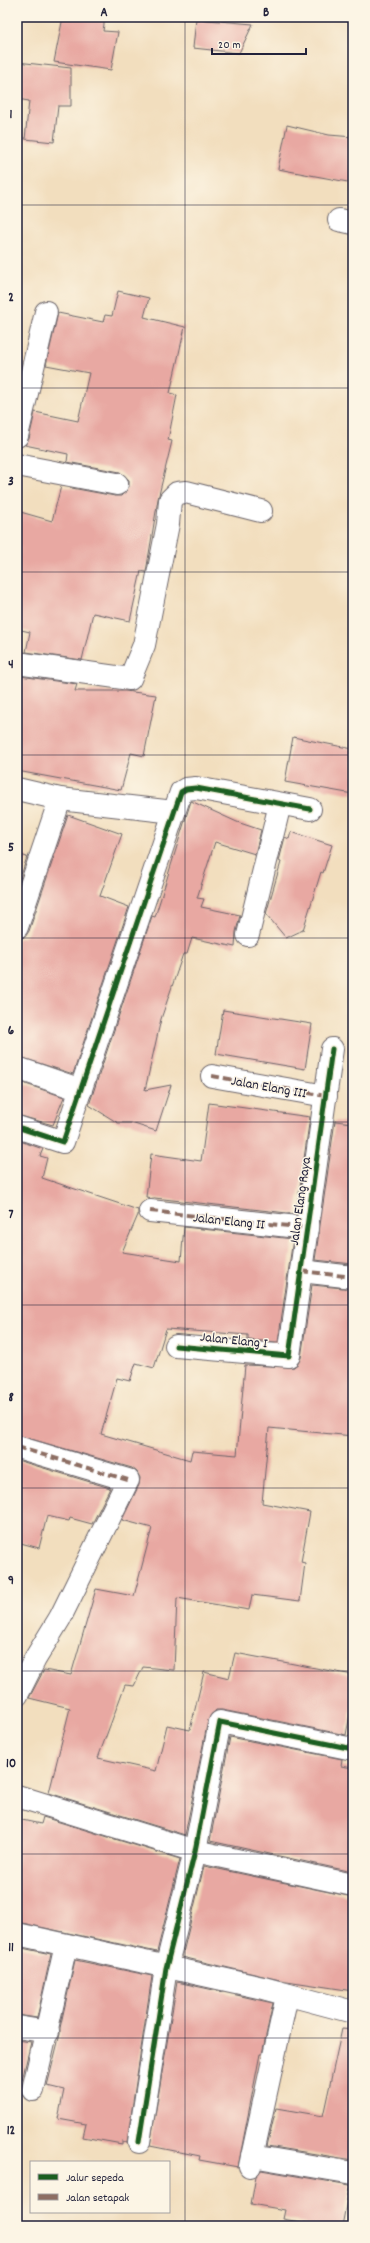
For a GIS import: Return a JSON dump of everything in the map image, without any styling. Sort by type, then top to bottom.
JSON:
[{"type":"street","points":[[17,436],[46,312]]},
{"type":"street","points":[[17,465],[117,484]]},
{"type":"street","points":[[17,663],[130,679],[144,645],[168,524],[170,500],[177,493],[186,492],[261,510]]},
{"type":"street","points":[[17,1127],[63,1142],[181,792],[186,789],[196,788],[310,809]]},
{"type":"street","points":[[17,789],[60,799],[174,812]]},
{"type":"street","points":[[17,927],[60,799]]},
{"type":"street","points":[[248,935],[280,804]]},
{"type":"street","name":"Jalan Elang Raya","points":[[289,1356],[332,1049]]},
{"type":"street","points":[[17,1068],[81,1090]]},
{"type":"street","name":"Jalan Elang III","points":[[212,1076],[326,1096]]},
{"type":"street","name":"Jalan Elang II","points":[[150,1211],[307,1228]]},
{"type":"street","points":[[301,1271],[353,1277]]},
{"type":"street","name":"Jalan Elang I","points":[[176,1346],[289,1356]]},
{"type":"street","points":[[17,1447],[128,1480],[60,1618],[17,1695]]},
{"type":"street","points":[[139,2142],[166,1968],[195,1851],[220,1722],[353,1748]]},
{"type":"street","points":[[17,1796],[195,1851],[353,1885]]},
{"type":"street","points":[[17,1934],[166,1968],[263,1988],[287,1996],[353,2012]]},
{"type":"street","points":[[33,2090],[48,2032],[66,1945]]},
{"type":"street","points":[[287,1996],[251,2161],[353,2173]]},
{"type":"street","points":[[17,2027],[48,2032]]},
{"type":"building","points":[[63,17],[105,17],[103,31],[118,32],[111,70],[54,62]]},
{"type":"building","points":[[196,19],[253,24],[239,53],[193,48]]},
{"type":"building","points":[[17,62],[71,68],[71,106],[58,106],[54,142],[25,139],[29,101],[17,99]]},
{"type":"building","points":[[287,125],[329,135],[353,137],[353,183],[278,169]]},
{"type":"building","points":[[118,291],[149,298],[144,317],[185,327],[170,393],[177,395],[168,440],[172,441],[158,499],[146,572],[141,571],[130,621],[93,613],[82,660],[26,652],[30,632],[17,629],[17,511],[52,521],[61,486],[115,496],[121,496],[129,487],[129,480],[120,472],[67,462],[68,454],[25,445],[29,439],[35,412],[78,421],[89,373],[46,365],[58,313],[103,322],[105,315],[112,316]]},
{"type":"building","points":[[20,676],[77,684],[75,691],[125,691],[156,695],[144,756],[131,753],[121,790],[17,771],[17,691]]},
{"type":"building","points":[[293,737],[353,749],[353,794],[285,782]]},
{"type":"building","points":[[191,801],[237,822],[261,830],[255,854],[215,842],[197,898],[204,899],[201,907],[240,915],[236,932],[235,947],[192,938],[187,954],[183,954],[161,1019],[145,1090],[171,1085],[156,1131],[131,1123],[118,1123],[89,1105],[152,916],[155,917]]},
{"type":"building","points":[[68,815],[122,834],[100,896],[129,907],[73,1074],[17,1056],[17,939],[25,937],[29,931]]},
{"type":"building","points":[[291,832],[332,845],[323,873],[321,872],[303,930],[286,938],[266,914],[281,862],[279,861],[285,837],[289,839]]},
{"type":"building","points":[[17,854],[27,857],[17,888]]},
{"type":"building","points":[[223,1010],[312,1024],[305,1069],[216,1054]]},
{"type":"building","points":[[17,1081],[64,1097],[53,1125],[17,1115]]},
{"type":"building","points":[[209,1103],[310,1117],[296,1214],[146,1197],[151,1154],[201,1161]]},
{"type":"building","points":[[335,1121],[353,1123],[353,1264],[315,1260]]},
{"type":"building","points":[[17,1140],[43,1149],[40,1156],[47,1158],[42,1178],[138,1210],[138,1215],[122,1252],[181,1261],[184,1227],[293,1239],[278,1342],[248,1340],[248,1335],[166,1329],[154,1368],[136,1363],[130,1381],[117,1378],[101,1434],[190,1460],[192,1451],[237,1455],[245,1365],[294,1367],[301,1358],[312,1285],[353,1289],[353,1436],[269,1428],[262,1503],[310,1512],[301,1562],[305,1563],[300,1601],[252,1595],[249,1610],[177,1598],[174,1670],[143,1667],[134,1686],[125,1685],[98,1758],[156,1771],[167,1725],[190,1730],[204,1672],[229,1678],[235,1653],[353,1675],[353,1699],[346,1735],[216,1710],[208,1720],[185,1835],[49,1793],[70,1708],[29,1698],[44,1670],[71,1675],[96,1589],[134,1596],[152,1528],[122,1520],[139,1485],[140,1478],[137,1472],[132,1468],[17,1435]]},
{"type":"building","points":[[17,1460],[110,1488],[92,1524],[70,1518],[69,1521],[47,1516],[39,1548],[17,1542]]},
{"type":"building","points":[[230,1737],[342,1759],[341,1766],[353,1768],[353,1872],[210,1841]]},
{"type":"building","points":[[43,1817],[180,1859],[157,1952],[17,1922],[17,1819],[41,1824]]},
{"type":"building","points":[[204,1866],[353,1897],[353,1991],[280,1980],[182,1957]]},
{"type":"building","points":[[17,1947],[51,1954],[37,2018],[17,2015]]},
{"type":"building","points":[[75,1960],[152,1976],[127,2142],[122,2141],[122,2144],[83,2137],[86,2124],[58,2119],[64,2090],[47,2086],[60,2034]]},
{"type":"building","points":[[177,1982],[273,2003],[262,2054],[260,2054],[238,2167],[199,2160],[200,2156],[150,2146]]},
{"type":"building","points":[[342,2029],[353,2030],[353,2160],[267,2146],[276,2108],[323,2116]]},
{"type":"building","points":[[17,2040],[31,2042],[22,2080],[17,2079]]},
{"type":"building","points":[[261,2170],[350,2185],[342,2226],[322,2226],[283,2219],[285,2210],[251,2204],[256,2176]]},
{"type":"marked path","points":[[212,1076],[326,1096]]},
{"type":"marked path","points":[[150,1211],[307,1228]]},
{"type":"marked path","points":[[301,1271],[353,1277]]},
{"type":"marked path","points":[[17,1447],[128,1480]]},
{"type":"cycle path","points":[[17,1127],[63,1142],[181,792],[186,789],[196,788],[310,809]]},
{"type":"cycle path","points":[[176,1346],[289,1356],[332,1049]]},
{"type":"cycle path","points":[[139,2142],[166,1968],[195,1851],[220,1722],[353,1749]]}]
